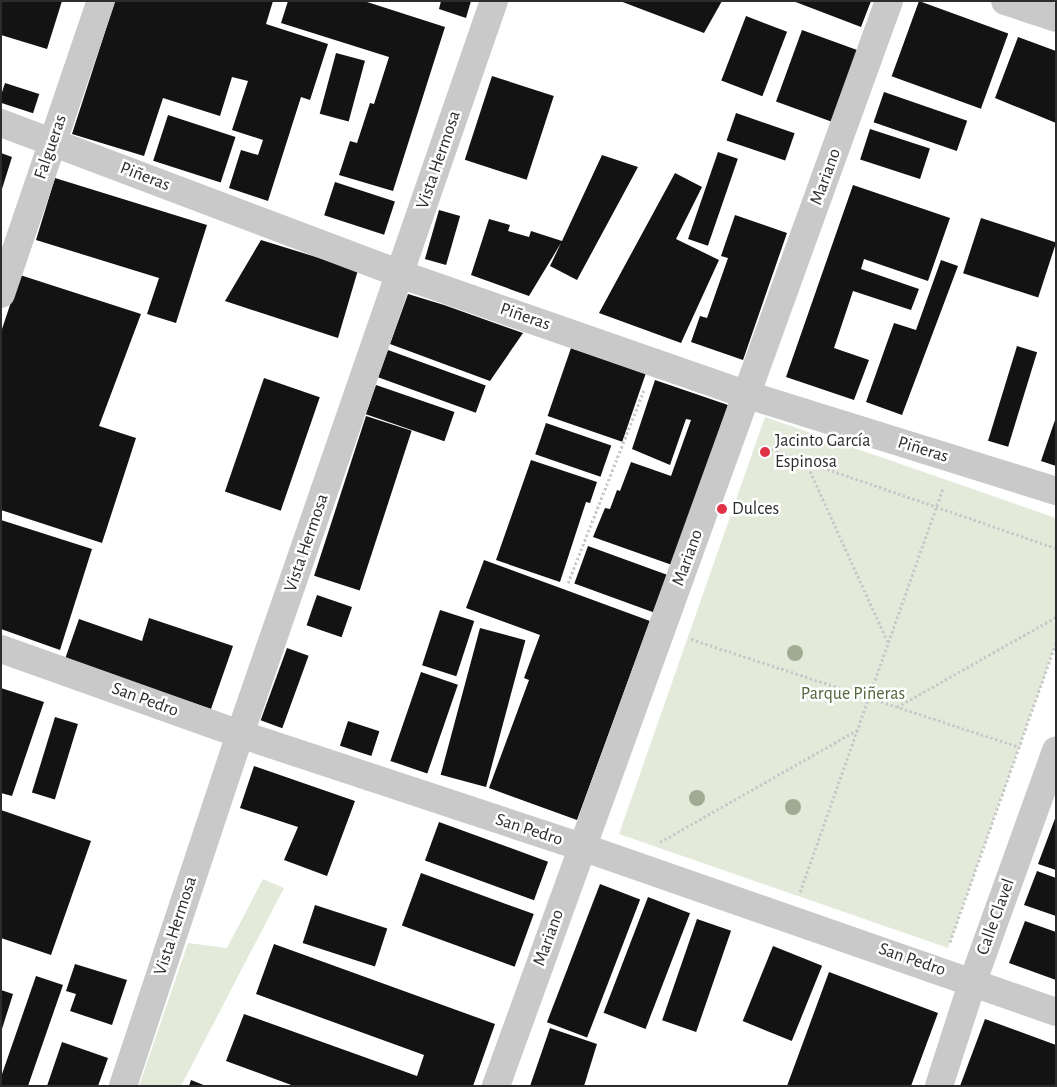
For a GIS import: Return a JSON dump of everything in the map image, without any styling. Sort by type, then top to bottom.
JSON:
[{"type":"street","name":"Falgueras","points":[[1,294],[101,1]]},
{"type":"street","name":"Vista Hermosa","points":[[123,1086],[240,734],[494,1]]},
{"type":"street","name":"Mariano","points":[[496,1086],[748,395],[889,1]]},
{"type":"street","points":[[1004,1],[1056,18]]},
{"type":"street","name":"Piñeras","points":[[1,123],[400,274],[655,361],[748,395],[1056,491]]},
{"type":"street","name":"San Pedro","points":[[1,649],[240,734],[582,847],[972,981],[1056,1012]]},
{"type":"street","name":"Calle Clavel","points":[[939,1086],[972,981],[1054,754]]},
{"type":"path","points":[[568,583],[655,361]]},
{"type":"path","points":[[756,444],[1056,548]]},
{"type":"path","points":[[798,896],[953,459]]},
{"type":"path","points":[[806,461],[888,643]]},
{"type":"path","points":[[897,707],[1056,618]]},
{"type":"path","points":[[691,629],[688,638],[1019,747],[1054,754]]},
{"type":"path","points":[[948,948],[1056,643]]},
{"type":"path","points":[[662,849],[653,846],[857,730]]},
{"type":"path","points":[[792,894],[806,899]]},
{"type":"green space","name":"Parque Piñeras","points":[[765,417],[1056,518],[1056,643],[948,948],[619,834]]},
{"type":"green space","points":[[263,879],[284,888],[181,1086],[139,1086],[188,943],[227,948]]},
{"type":"building","points":[[1,1],[62,1],[47,49],[1,35]]},
{"type":"building","points":[[115,1],[273,1],[266,24],[328,44],[310,100],[301,97],[268,201],[229,188],[241,150],[258,155],[263,140],[232,130],[248,81],[232,77],[220,116],[163,98],[144,156],[72,134]]},
{"type":"building","points":[[288,1],[364,1],[445,27],[393,191],[339,175],[350,141],[357,143],[370,103],[374,104],[389,57],[281,23]]},
{"type":"building","points":[[441,1],[471,1],[466,18],[439,9]]},
{"type":"building","points":[[620,1],[722,1],[704,33]]},
{"type":"building","points":[[793,1],[871,1],[861,27]]},
{"type":"building","points":[[919,1],[1008,33],[981,109],[892,76]]},
{"type":"building","points":[[746,16],[787,32],[762,96],[721,80]]},
{"type":"building","points":[[802,30],[861,52],[835,123],[776,101]]},
{"type":"building","points":[[1018,37],[1056,51],[1056,123],[995,98]]},
{"type":"building","points":[[336,53],[365,61],[349,122],[320,114]]},
{"type":"building","points":[[492,76],[554,96],[527,180],[465,160]]},
{"type":"building","points":[[5,83],[39,94],[33,113],[1,103]]},
{"type":"building","points":[[884,92],[967,121],[957,151],[874,122]]},
{"type":"building","points":[[736,113],[795,133],[785,161],[727,140]]},
{"type":"building","points":[[168,115],[236,137],[221,183],[153,161]]},
{"type":"building","points":[[870,129],[930,148],[920,179],[860,159]]},
{"type":"building","points":[[718,152],[738,159],[708,246],[688,239]]},
{"type":"building","points":[[1,153],[12,157],[2,189],[1,189]]},
{"type":"building","points":[[602,155],[638,167],[577,280],[550,266],[561,243],[529,296],[471,275],[489,219],[510,225],[508,231],[529,237],[531,231],[562,241]]},
{"type":"building","points":[[675,173],[702,187],[676,239],[719,260],[681,343],[599,313]]},
{"type":"building","points":[[55,178],[207,225],[176,323],[147,314],[159,278],[36,240]]},
{"type":"building","points":[[335,182],[395,201],[384,235],[324,215]]},
{"type":"building","points":[[853,185],[950,218],[928,281],[864,259],[861,269],[919,289],[911,310],[853,291],[834,348],[869,360],[854,400],[786,377]]},
{"type":"building","points":[[439,210],[460,216],[446,265],[425,259]]},
{"type":"building","points":[[735,215],[787,233],[743,360],[691,342],[700,316],[707,318],[728,258],[721,256]]},
{"type":"building","points":[[981,218],[1056,242],[1038,298],[963,273]]},
{"type":"building","points":[[261,240],[358,270],[338,338],[225,301]]},
{"type":"building","points":[[941,260],[958,266],[902,415],[866,402],[894,323],[916,330]]},
{"type":"building","points":[[20,275],[141,314],[99,426],[136,438],[102,543],[1,510],[1,332]]},
{"type":"building","points":[[408,294],[523,333],[490,381],[390,344]]},
{"type":"building","points":[[1017,346],[1037,352],[1008,447],[988,441]]},
{"type":"building","points":[[571,348],[646,374],[622,442],[548,416]]},
{"type":"building","points":[[388,350],[486,386],[476,413],[378,377]]},
{"type":"building","points":[[264,378],[320,397],[281,511],[225,491]]},
{"type":"building","points":[[655,380],[728,405],[672,565],[593,537],[605,508],[610,509],[617,490],[620,491],[631,462],[671,476],[691,420],[686,419],[670,465],[632,449]]},
{"type":"building","points":[[376,385],[454,412],[444,441],[366,414]]},
{"type":"building","points":[[366,416],[412,431],[360,591],[314,576]]},
{"type":"building","points":[[1056,420],[1056,466],[1041,461]]},
{"type":"building","points":[[546,423],[611,445],[600,477],[535,454]]},
{"type":"building","points":[[531,460],[597,482],[590,503],[586,502],[560,582],[496,560]]},
{"type":"building","points":[[1,520],[92,549],[60,650],[1,629]]},
{"type":"building","points":[[588,546],[667,575],[653,612],[574,584]]},
{"type":"building","points":[[484,560],[650,621],[577,820],[489,788],[529,680],[524,678],[540,635],[466,608]]},
{"type":"building","points":[[317,595],[352,607],[342,637],[307,625]]},
{"type":"building","points":[[440,610],[474,621],[456,676],[422,665]]},
{"type":"building","points":[[149,618],[233,646],[211,709],[65,659],[79,619],[142,641]]},
{"type":"building","points":[[480,628],[525,640],[486,787],[441,775]]},
{"type":"building","points":[[287,648],[309,656],[282,728],[261,720]]},
{"type":"building","points":[[421,672],[458,685],[427,774],[390,761]]},
{"type":"building","points":[[1,688],[44,702],[12,796],[1,793]]},
{"type":"building","points":[[55,717],[78,724],[55,800],[32,793]]},
{"type":"building","points":[[348,721],[379,731],[371,756],[340,746]]},
{"type":"building","points":[[254,766],[355,801],[327,876],[284,860],[298,827],[240,808]]},
{"type":"building","points":[[1,810],[91,841],[51,955],[1,938]]},
{"type":"building","points":[[1056,816],[1056,870],[1038,864]]},
{"type":"building","points":[[439,822],[548,862],[534,900],[425,861]]},
{"type":"building","points":[[1037,871],[1056,878],[1056,916],[1024,905]]},
{"type":"building","points":[[421,873],[534,914],[515,967],[402,926]]},
{"type":"building","points":[[600,884],[640,899],[587,1038],[547,1022]]},
{"type":"building","points":[[648,897],[690,913],[646,1029],[604,1013]]},
{"type":"building","points":[[315,905],[387,928],[375,967],[303,943]]},
{"type":"building","points":[[697,919],[731,931],[696,1032],[662,1020]]},
{"type":"building","points":[[1025,921],[1056,932],[1056,980],[1009,963]]},
{"type":"building","points":[[274,944],[495,1024],[473,1086],[294,1086],[226,1061],[244,1014],[417,1076],[424,1055],[256,994]]},
{"type":"building","points":[[773,946],[822,966],[792,1041],[743,1021]]},
{"type":"building","points":[[75,964],[127,980],[112,1025],[70,1011],[76,994],[66,991]]},
{"type":"building","points":[[829,972],[938,1013],[911,1086],[787,1086]]},
{"type":"building","points":[[36,976],[63,985],[28,1086],[1,1086],[1,1077]]},
{"type":"building","points":[[1,990],[13,994],[2,1029],[1,1029]]},
{"type":"building","points":[[985,1019],[1056,1045],[1056,1086],[960,1086]]},
{"type":"building","points":[[550,1028],[597,1044],[584,1086],[530,1086]]},
{"type":"building","points":[[62,1042],[108,1058],[98,1086],[47,1086]]},
{"type":"building","points":[[191,1080],[206,1086],[189,1086]]},
{"type":"place","name":"Jacinto García Espinosa","points":[[765,452]]},
{"type":"place","name":"Dulces","points":[[722,509]]}]
